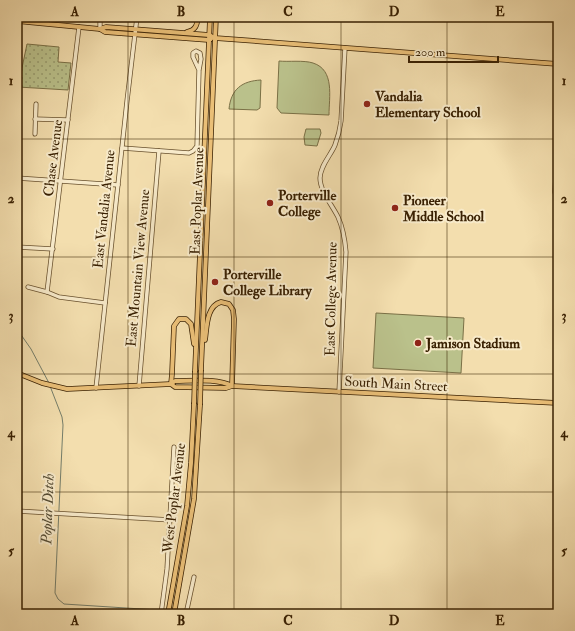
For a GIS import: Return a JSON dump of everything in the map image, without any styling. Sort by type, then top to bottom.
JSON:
[{"type":"main road","points":[[181,33],[189,32],[194,29],[198,17]]},
{"type":"main road","name":"East Poplar Avenue","points":[[194,384],[210,17]]},
{"type":"main road","name":"East Poplar Avenue","points":[[200,385],[216,17]]},
{"type":"main road","points":[[17,21],[100,29],[105,32],[135,31],[181,33],[209,35],[215,38],[558,64]]},
{"type":"main road","points":[[135,31],[209,40],[215,38]]},
{"type":"main road","points":[[202,355],[211,308],[218,303],[223,302],[229,304],[233,310],[234,319],[232,386]]},
{"type":"main road","points":[[170,384],[172,374],[174,326],[177,320],[180,319],[188,320],[192,326],[195,371]]},
{"type":"main road","name":"South Main Street","points":[[17,373],[42,383],[74,390],[170,384],[175,387],[226,388],[232,386],[558,403]]},
{"type":"main road","name":"West Poplar Avenue","points":[[168,614],[187,506],[194,384]]},
{"type":"main road","name":"West Poplar Avenue","points":[[174,614],[194,498],[200,385]]},
{"type":"street","points":[[100,17],[100,29]]},
{"type":"street","name":"East Vandalia Avenue","points":[[96,388],[137,17]]},
{"type":"street","name":"Chase Avenue","points":[[48,292],[79,27]]},
{"type":"street","name":"East College Avenue","points":[[339,392],[346,252],[345,241],[338,217],[320,183],[320,176],[324,165],[336,144],[341,121],[345,48]]},
{"type":"street","name":"East Poplar Avenue","points":[[159,151],[189,153],[197,146],[201,56],[199,52],[196,51],[193,53],[193,57],[200,70]]},
{"type":"street","points":[[35,134],[36,104]]},
{"type":"street","points":[[36,119],[68,120]]},
{"type":"street","points":[[558,129],[555,192],[558,199]]},
{"type":"street","points":[[122,148],[159,151]]},
{"type":"street","name":"East Mountain View Avenue","points":[[140,386],[159,151]]},
{"type":"street","points":[[17,178],[118,185]]},
{"type":"street","points":[[17,246],[53,249]]},
{"type":"street","points":[[28,287],[48,292],[59,297],[105,303]]},
{"type":"street","points":[[161,614],[167,569],[174,447]]},
{"type":"street","points":[[17,511],[170,520]]},
{"type":"street","points":[[186,614],[194,577]]},
{"type":"green space","points":[[27,44],[59,47],[58,62],[71,63],[68,90],[18,87]]},
{"type":"green space","points":[[279,61],[309,62],[320,67],[325,72],[328,78],[330,92],[329,115],[281,113],[277,108]]},
{"type":"green space","points":[[261,80],[260,108],[257,110],[229,109],[232,96],[239,87],[248,82]]},
{"type":"green space","points":[[306,129],[320,129],[321,133],[317,146],[305,145],[304,137]]},
{"type":"green space","name":"Jamison Stadium","points":[[376,313],[464,318],[461,373],[373,368]]},
{"type":"waterway","name":"Poplar Ditch","points":[[17,44],[21,24]]},
{"type":"waterway","name":"Poplar Ditch","points":[[17,329],[31,349],[49,383]]},
{"type":"waterway","name":"Poplar Ditch","points":[[50,386],[62,417],[63,425],[55,593],[58,599],[64,604],[157,610]]},
{"type":"place","name":"Vandalia Elementary School","points":[[367,104]]},
{"type":"place","name":"Porterville College","points":[[270,203]]},
{"type":"place","name":"Pioneer Middle School","points":[[395,208]]},
{"type":"place","name":"Porterville College Library","points":[[215,282]]},
{"type":"place","name":"Jamison Stadium","points":[[418,343]]}]
